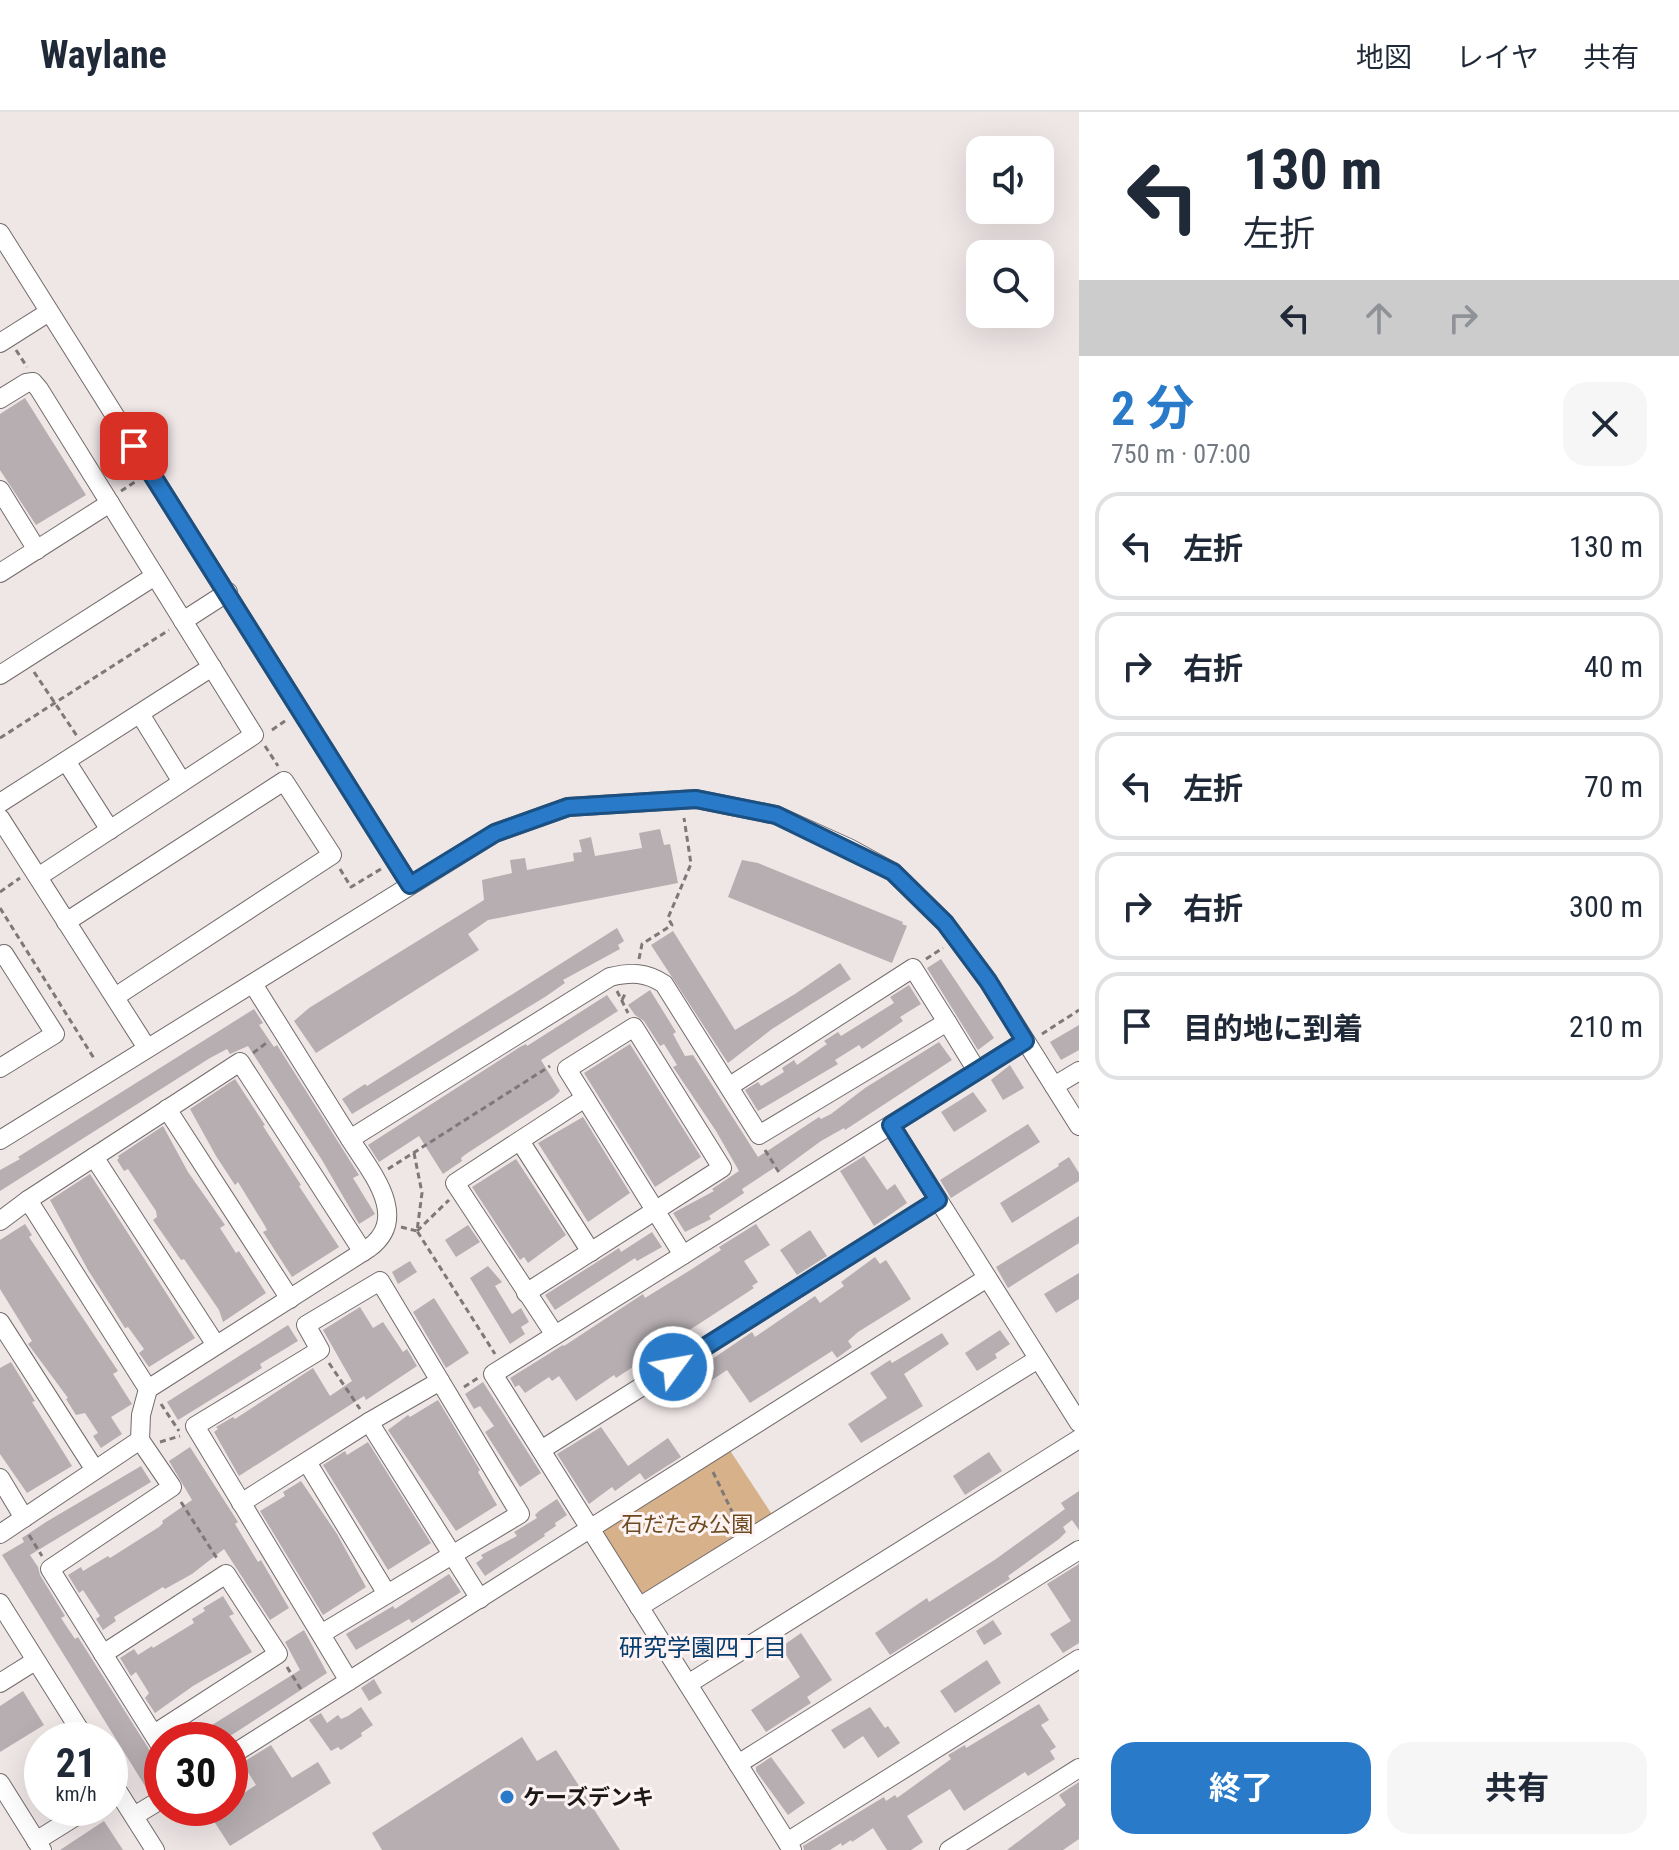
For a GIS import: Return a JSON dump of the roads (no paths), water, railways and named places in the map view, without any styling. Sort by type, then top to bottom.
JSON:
[{"type":"street","points":[[0,233],[410,885]]},
{"type":"street","points":[[4,340],[49,312]]},
{"type":"street","points":[[0,399],[33,382],[257,736],[110,830],[36,873]]},
{"type":"street","points":[[0,490],[37,550]]},
{"type":"street","points":[[0,573],[109,501]]},
{"type":"street","points":[[0,675],[155,576]]},
{"type":"street","points":[[183,621],[228,592]]},
{"type":"street","points":[[0,803],[212,667]]},
{"type":"street","points":[[140,714],[182,782]]},
{"type":"street","points":[[66,761],[110,830]]},
{"type":"street","points":[[66,922],[284,781],[332,855],[115,997]]},
{"type":"street","points":[[0,1140],[495,833],[568,807],[696,799],[776,815],[893,872],[945,923],[1032,1038],[1054,1086],[1079,1126]]},
{"type":"street","points":[[0,818],[147,1048]]},
{"type":"street","points":[[0,956],[4,954],[55,1034],[0,1068]]},
{"type":"street","points":[[730,1086],[913,968],[977,1071]]},
{"type":"street","points":[[350,1139],[610,977],[637,973],[664,984],[759,1135],[947,1022]]},
{"type":"street","points":[[146,1722],[50,1569],[172,1487],[143,1444],[141,1415],[152,1393],[216,1345],[377,1243],[388,1223],[385,1197],[374,1177],[253,984]]},
{"type":"street","points":[[526,1293],[655,1210],[722,1168],[634,1027],[567,1069],[585,1098],[655,1210],[683,1255]]},
{"type":"street","points":[[1032,1038],[498,1370],[541,1450],[789,1846],[1079,1659]]},
{"type":"street","points":[[0,1221],[240,1062],[363,1252]]},
{"type":"street","points":[[1054,1086],[1079,1071]]},
{"type":"street","points":[[555,1335],[455,1183],[585,1098]]},
{"type":"street","points":[[167,1109],[290,1299]]},
{"type":"street","points":[[891,1125],[1079,1423]]},
{"type":"street","points":[[520,1141],[591,1252]]},
{"type":"street","points":[[94,1157],[216,1345]]},
{"type":"street","points":[[28,1200],[152,1393]]},
{"type":"street","points":[[541,1450],[938,1200]]},
{"type":"street","points":[[248,1745],[987,1278]]},
{"type":"street","points":[[321,1634],[520,1514],[380,1281],[306,1325],[320,1350],[195,1426],[190,1433],[241,1503],[349,1681]]},
{"type":"street","points":[[0,1322],[95,1470]]},
{"type":"street","points":[[639,1607],[1038,1359]]},
{"type":"street","points":[[241,1503],[369,1422],[445,1388]]},
{"type":"street","points":[[369,1422],[480,1599]]},
{"type":"street","points":[[688,1684],[1079,1439]]},
{"type":"street","points":[[0,1534],[24,1522],[95,1470],[143,1444]]},
{"type":"street","points":[[307,1462],[387,1594]]},
{"type":"street","points":[[0,1478],[24,1522]]},
{"type":"street","points":[[738,1764],[1079,1550]]},
{"type":"street","points":[[103,1654],[226,1574],[278,1654],[184,1722]]},
{"type":"street","points":[[0,1603],[74,1722]]},
{"type":"street","points":[[0,1683],[35,1661]]},
{"type":"street","points":[[949,1850],[1079,1768]]},
{"type":"street","points":[[1,1787],[39,1846],[65,1826]]},
{"type":"street","points":[[128,1808],[155,1850]]},
{"type":"street","points":[[134,1816],[144,1810]]},
{"type":"place","name":"ケーズデンキ","points":[[507,1797]]},
{"type":"district","name":"研究学園四丁目","points":[[703,1648]]},
{"type":"park label","name":"石だたみ公園","points":[[687,1524]]}]
